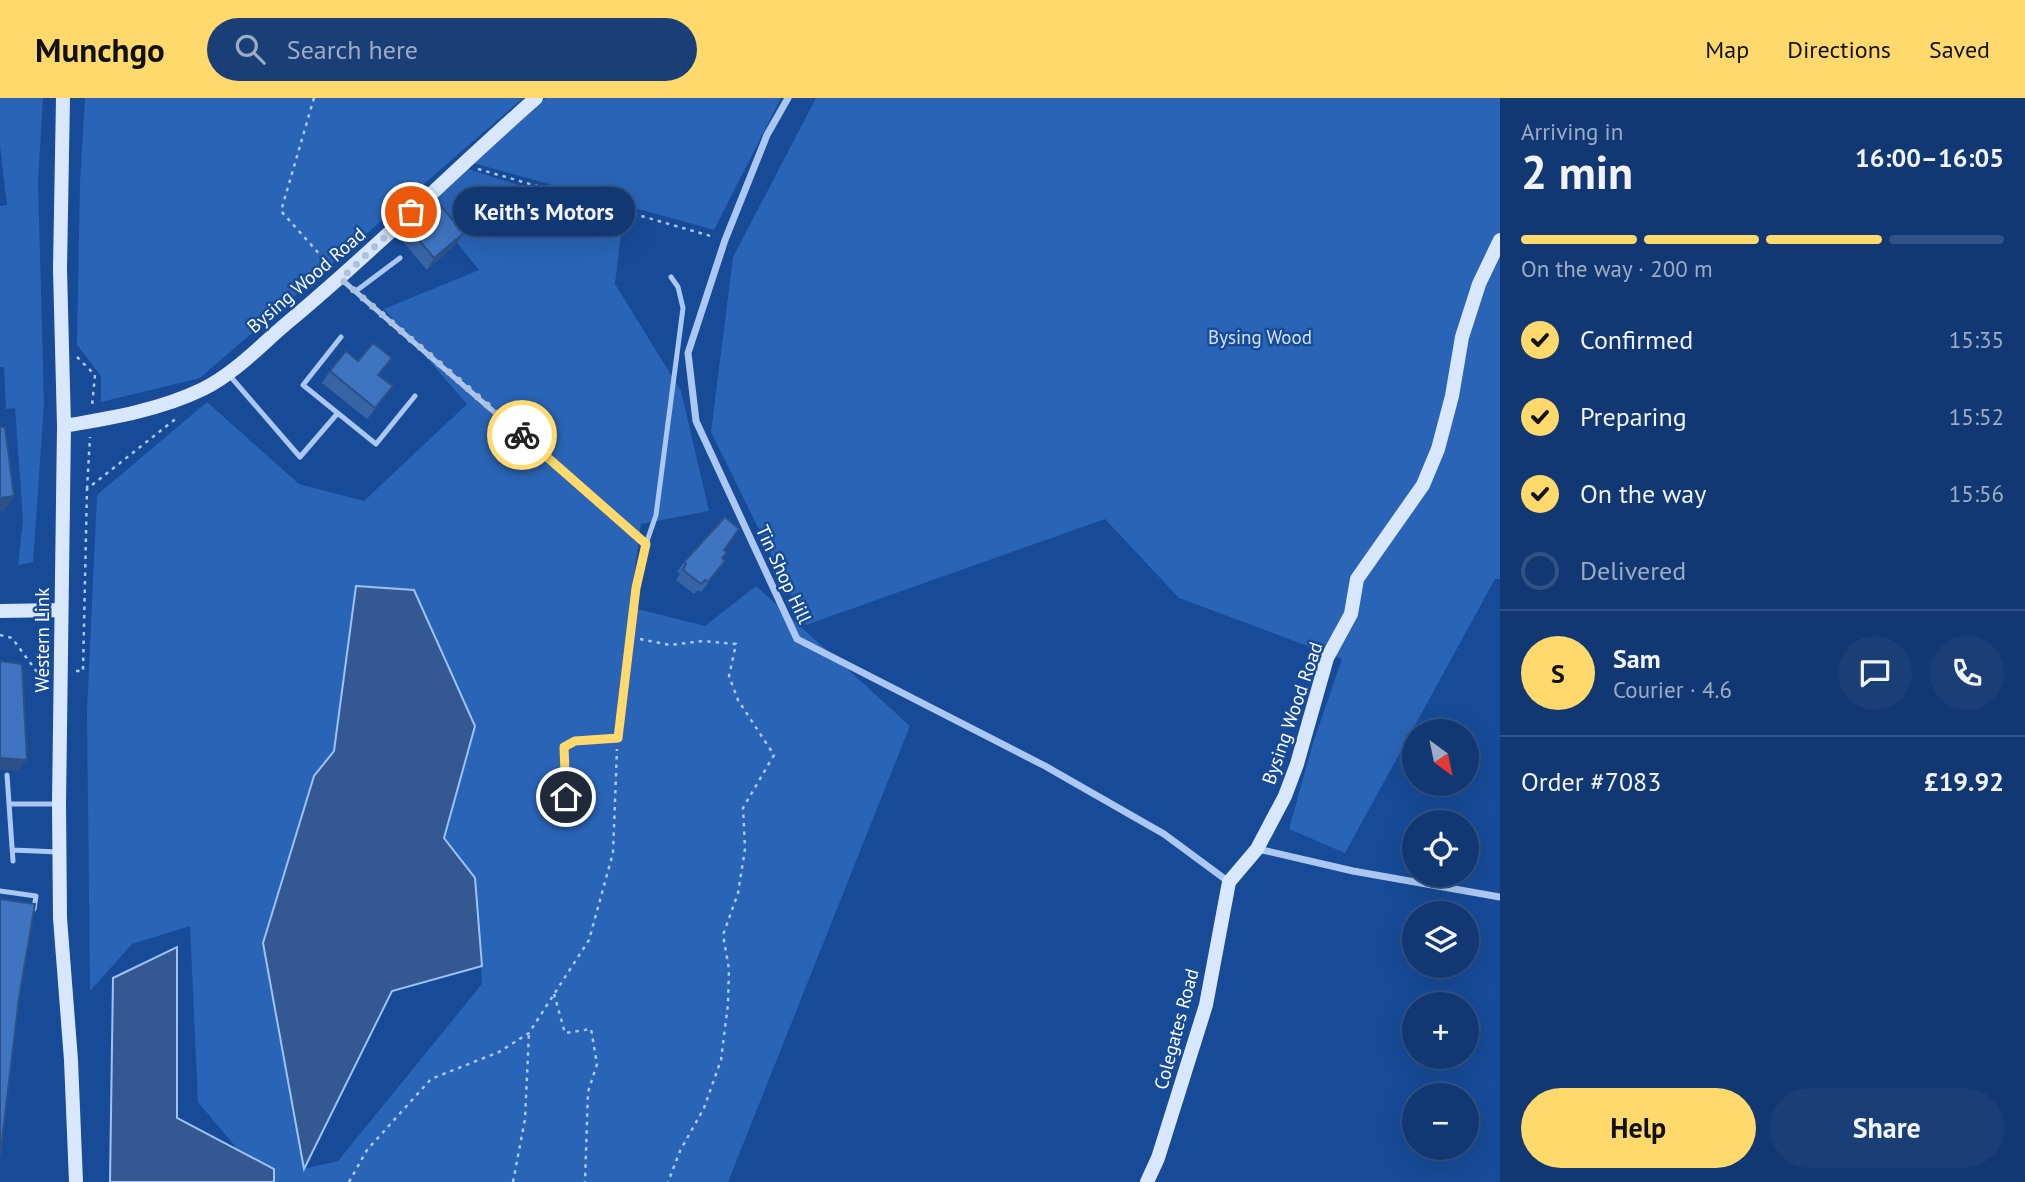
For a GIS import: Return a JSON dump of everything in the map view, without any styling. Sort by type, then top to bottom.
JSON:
[{"type":"street","name":"Western Link","points":[[63,98],[60,269],[64,426],[59,852],[60,918],[71,1060],[76,1182]]},
{"type":"street","name":"Bysing Wood Road","points":[[64,426],[132,414],[204,389],[341,279],[461,164],[536,98]]},
{"type":"street","name":"Tin Shop Hill","points":[[788,98],[767,135],[725,240],[688,353],[695,421],[797,639],[1045,766],[1164,834],[1229,882]]},
{"type":"street","name":"Bysing Wood Road","points":[[1229,882],[1257,849],[1285,796],[1297,764],[1327,658],[1351,614],[1357,579],[1423,485],[1438,449],[1452,396],[1462,337],[1479,284],[1500,240]]},
{"type":"street","points":[[0,611],[61,610]]},
{"type":"street","points":[[1257,849],[1353,871],[1500,897]]},
{"type":"street","name":"Colegates Road","points":[[1147,1182],[1158,1158],[1206,1005],[1229,882]]},
{"type":"lane","points":[[356,291],[400,258]]},
{"type":"lane","points":[[566,822],[564,747],[575,741],[618,738],[636,588],[656,515],[683,308],[678,287],[671,277]]},
{"type":"lane","points":[[341,279],[646,544]]},
{"type":"lane","points":[[341,337],[303,386],[338,414],[376,444],[415,396]]},
{"type":"lane","points":[[227,373],[300,457],[338,414]]},
{"type":"lane","points":[[7,775],[13,860]]},
{"type":"lane","points":[[9,804],[59,804]]},
{"type":"lane","points":[[13,850],[59,852]]},
{"type":"lane","points":[[0,891],[36,896],[31,922]]},
{"type":"path","points":[[314,98],[281,211],[341,279]]},
{"type":"path","points":[[461,164],[725,240]]},
{"type":"path","points":[[0,635],[12,638],[37,673],[83,671],[87,489],[185,411]]},
{"type":"path","points":[[630,637],[670,645],[703,640],[736,644],[729,676],[738,701],[774,755],[743,808],[745,849],[740,882],[723,935],[729,969],[721,1060],[704,1108],[680,1151],[668,1182]]},
{"type":"path","points":[[349,1182],[367,1150],[431,1079],[499,1052],[529,1033],[589,940],[613,853],[618,738]]},
{"type":"path","points":[[554,994],[565,1033],[591,1029],[597,1064],[588,1092],[584,1182]]},
{"type":"path","points":[[513,1182],[525,1119],[529,1033]]},
{"type":"green space","points":[[0,98],[43,98],[38,180],[44,404],[33,562],[18,565],[23,520],[15,408],[6,409],[4,367],[0,367],[0,206],[7,205],[0,146]]},
{"type":"green space","points":[[85,98],[523,98],[200,378],[101,402],[101,376],[77,345],[80,182]]},
{"type":"green space","points":[[546,98],[781,98],[714,230],[473,163]]},
{"type":"green space","name":"Bysing Wood","points":[[816,98],[1500,98],[1500,579],[1495,579],[1418,719],[1402,719],[1402,749],[1345,853],[1289,829],[1313,743],[1342,659],[1179,598],[1105,519],[806,625],[711,432],[733,257]]},
{"type":"green space","points":[[468,169],[623,218],[615,284],[681,391],[709,511],[641,524],[630,607],[705,626],[756,586],[910,726],[728,1182],[265,1182],[198,1102],[190,926],[132,944],[90,991],[87,712],[97,495],[207,402],[299,484],[364,501],[467,404],[384,309],[479,270],[425,203]],"holes":[[[475,726],[444,838],[475,878],[482,984],[338,1161],[304,1169],[314,776],[334,751]]]},
{"type":"shaded area","points":[[356,586],[414,590],[475,726],[444,838],[475,878],[482,966],[392,991],[304,1169],[263,943],[314,776],[334,751]]},
{"type":"shaded area","points":[[177,947],[177,1118],[274,1169],[274,1182],[110,1182],[113,978]]},
{"type":"building","points":[[435,199],[464,233],[434,258],[407,226]]},
{"type":"building","points":[[373,343],[392,358],[378,375],[393,386],[375,408],[330,371],[346,351],[358,361]]},
{"type":"building","points":[[0,427],[5,427],[14,496],[0,498]]},
{"type":"building","points":[[725,517],[739,529],[724,550],[727,553],[722,558],[725,561],[708,582],[705,580],[701,584],[683,570],[686,564],[684,562]]},
{"type":"building","points":[[0,661],[22,664],[27,760],[0,758]]},
{"type":"building","points":[[0,899],[35,904],[19,998],[0,1157]]},
{"type":"way so far","points":[[411,212],[341,279],[522,435]]},
{"type":"place","name":"Keith's Motors","points":[[411,212]]},
{"type":"route","points":[[522,435],[646,544],[636,588],[618,738],[575,741],[564,747],[566,797]]}]
